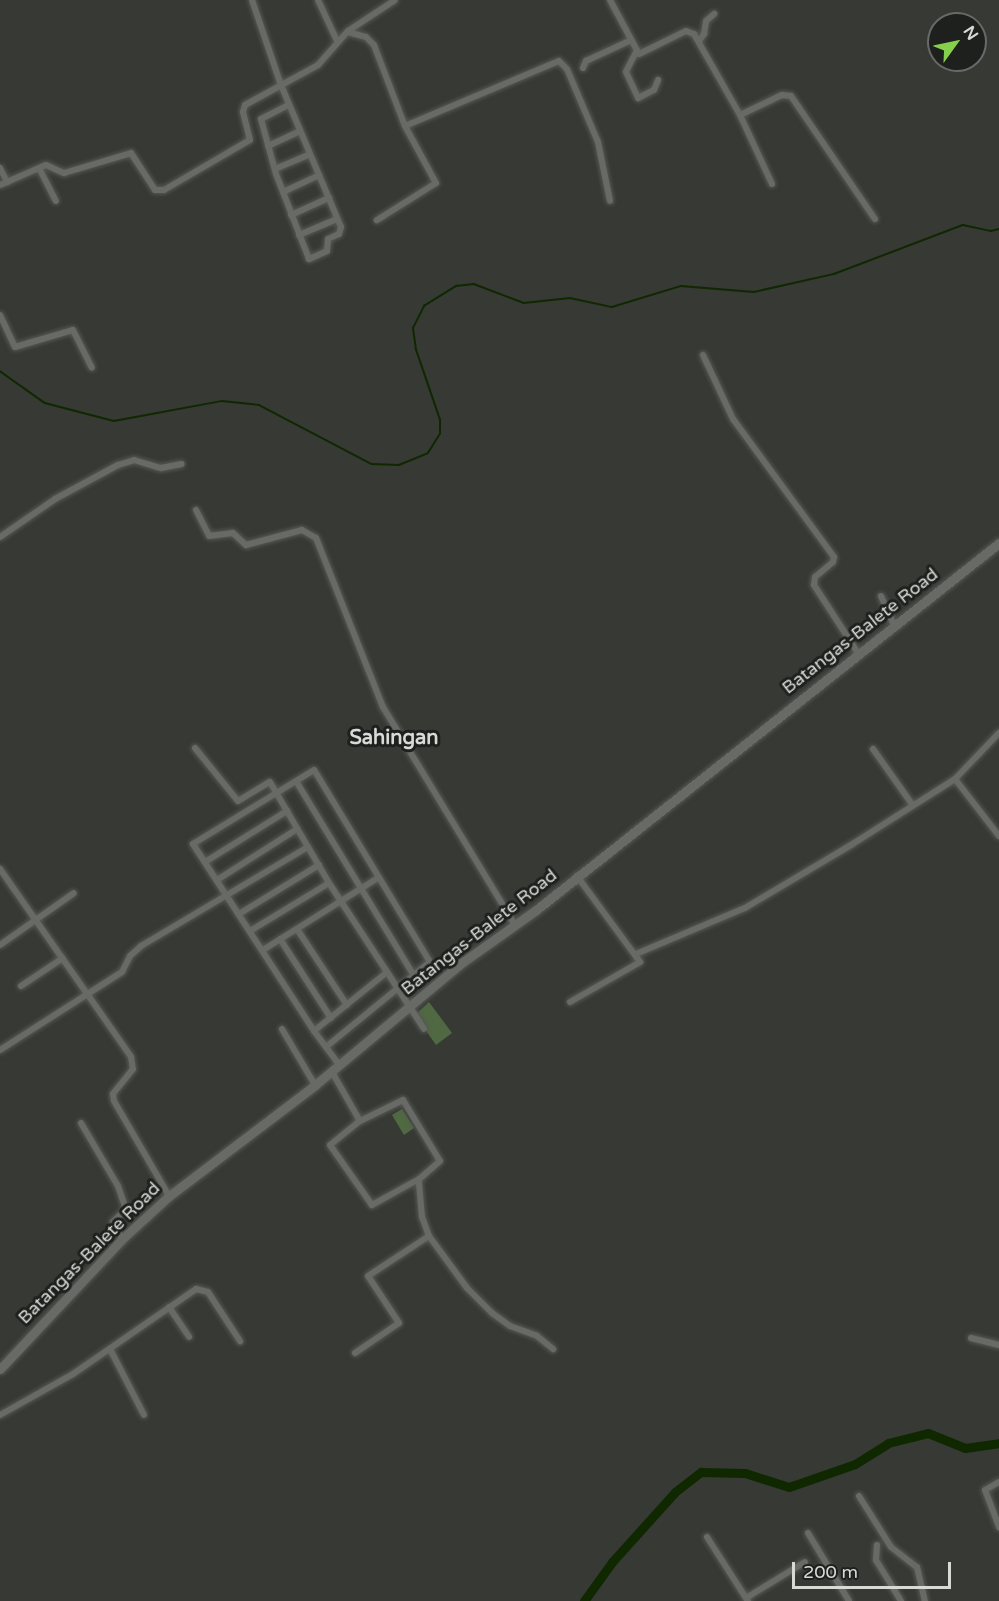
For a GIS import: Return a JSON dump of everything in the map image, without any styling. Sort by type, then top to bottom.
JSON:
[{"type":"main road","name":"Batangas-Balete Road","points":[[0,1369],[122,1239],[169,1196],[336,1069],[409,1008],[999,543]]},
{"type":"street","points":[[252,0],[281,85],[342,227],[339,234],[328,239],[323,255],[309,259],[275,169],[261,119],[289,105]]},
{"type":"street","points":[[318,0],[337,41]]},
{"type":"street","points":[[0,185],[39,168],[49,166],[64,173],[106,157],[131,153],[155,190],[161,192],[250,141],[243,109],[252,99],[323,62],[337,41],[348,31],[394,0]]},
{"type":"street","points":[[610,0],[636,52]]},
{"type":"street","points":[[699,41],[704,34],[706,21],[714,14]]},
{"type":"street","points":[[348,31],[366,37],[374,45],[405,126],[436,183],[377,220]]},
{"type":"street","points":[[636,52],[649,52],[686,31],[691,31],[699,41],[740,115],[772,184]]},
{"type":"street","points":[[583,69],[586,61],[629,40]]},
{"type":"street","points":[[636,52],[626,72],[638,98],[654,90],[658,80]]},
{"type":"street","points":[[405,126],[559,62],[567,69],[598,142],[610,201]]},
{"type":"street","points":[[740,115],[788,94],[875,219]]},
{"type":"street","points":[[268,146],[300,131]]},
{"type":"street","points":[[275,169],[310,154]]},
{"type":"street","points":[[0,168],[7,182]]},
{"type":"street","points":[[39,168],[56,201]]},
{"type":"street","points":[[283,192],[319,175]]},
{"type":"street","points":[[291,215],[328,198]]},
{"type":"street","points":[[299,235],[337,219]]},
{"type":"street","points":[[0,315],[15,347],[73,330],[92,368]]},
{"type":"street","points":[[703,355],[733,419],[834,557],[833,562],[815,577],[814,585],[858,653]]},
{"type":"street","points":[[0,537],[55,499],[117,465],[134,460],[160,468],[182,464]]},
{"type":"street","points":[[196,510],[209,536],[233,533],[246,544],[302,530],[316,538],[383,707],[515,924]]},
{"type":"street","points":[[881,596],[894,625]]},
{"type":"street","points":[[636,954],[746,908],[955,779],[999,733]]},
{"type":"street","points":[[195,748],[238,801],[270,782],[329,883],[424,1029]]},
{"type":"street","points":[[873,748],[912,804]]},
{"type":"street","points":[[326,1047],[430,962],[314,770],[194,844],[314,1032],[326,1047],[360,1122]]},
{"type":"street","points":[[955,779],[999,836]]},
{"type":"street","points":[[296,781],[414,975]]},
{"type":"street","points":[[205,862],[287,811]]},
{"type":"street","points":[[217,880],[297,829]]},
{"type":"street","points":[[0,1050],[122,972],[130,956],[141,946],[308,847]]},
{"type":"street","points":[[239,914],[319,865]]},
{"type":"street","points":[[0,869],[36,918],[134,1065],[113,1094],[114,1101],[169,1196]]},
{"type":"street","points":[[570,1002],[640,962],[577,875]]},
{"type":"street","points":[[263,950],[378,878]]},
{"type":"street","points":[[250,931],[329,883]]},
{"type":"street","points":[[0,945],[74,893]]},
{"type":"street","points":[[297,929],[347,1005]]},
{"type":"street","points":[[280,939],[330,1018]]},
{"type":"street","points":[[21,986],[63,958]]},
{"type":"street","points":[[314,1032],[386,973]]},
{"type":"street","points":[[282,1029],[315,1085]]},
{"type":"street","points":[[403,1100],[440,1161],[418,1179],[372,1205],[330,1145],[360,1122],[403,1100]]},
{"type":"street","points":[[81,1123],[118,1186],[126,1209],[113,1222],[122,1239]]},
{"type":"street","points":[[418,1179],[422,1217],[429,1236],[467,1288],[492,1313],[510,1326],[537,1336],[553,1349]]},
{"type":"street","points":[[355,1353],[399,1323],[368,1276],[429,1236]]},
{"type":"street","points":[[0,1415],[110,1349],[169,1307],[203,1288],[240,1341]]},
{"type":"street","points":[[169,1307],[189,1337]]},
{"type":"street","points":[[971,1338],[999,1345]]},
{"type":"street","points":[[110,1349],[125,1371],[144,1415]]},
{"type":"street","points":[[999,1482],[985,1490],[999,1527]]},
{"type":"street","points":[[859,1496],[891,1547],[917,1567],[925,1601]]},
{"type":"street","points":[[808,1533],[849,1601]]},
{"type":"street","points":[[707,1537],[747,1600],[805,1562]]},
{"type":"street","points":[[877,1545],[876,1560],[901,1601]]},
{"type":"green space","points":[[429,1002],[452,1033],[436,1045],[415,1015]]},
{"type":"green space","points":[[402,1109],[414,1128],[404,1135],[392,1115]]},
{"type":"waterway","points":[[0,371],[45,403],[114,421],[222,401],[259,405],[372,464],[399,465],[428,453],[440,434],[440,420],[416,350],[413,328],[424,306],[456,286],[474,284],[524,303],[570,298],[612,307],[681,286],[754,292],[834,274],[963,225],[991,231],[999,229]]},
{"type":"waterway","points":[[584,1601],[612,1562],[675,1492],[701,1472],[745,1473],[789,1487],[855,1464],[888,1443],[928,1433],[965,1448],[999,1443]]},
{"type":"district","name":"Sahingan","points":[[394,738]]}]
